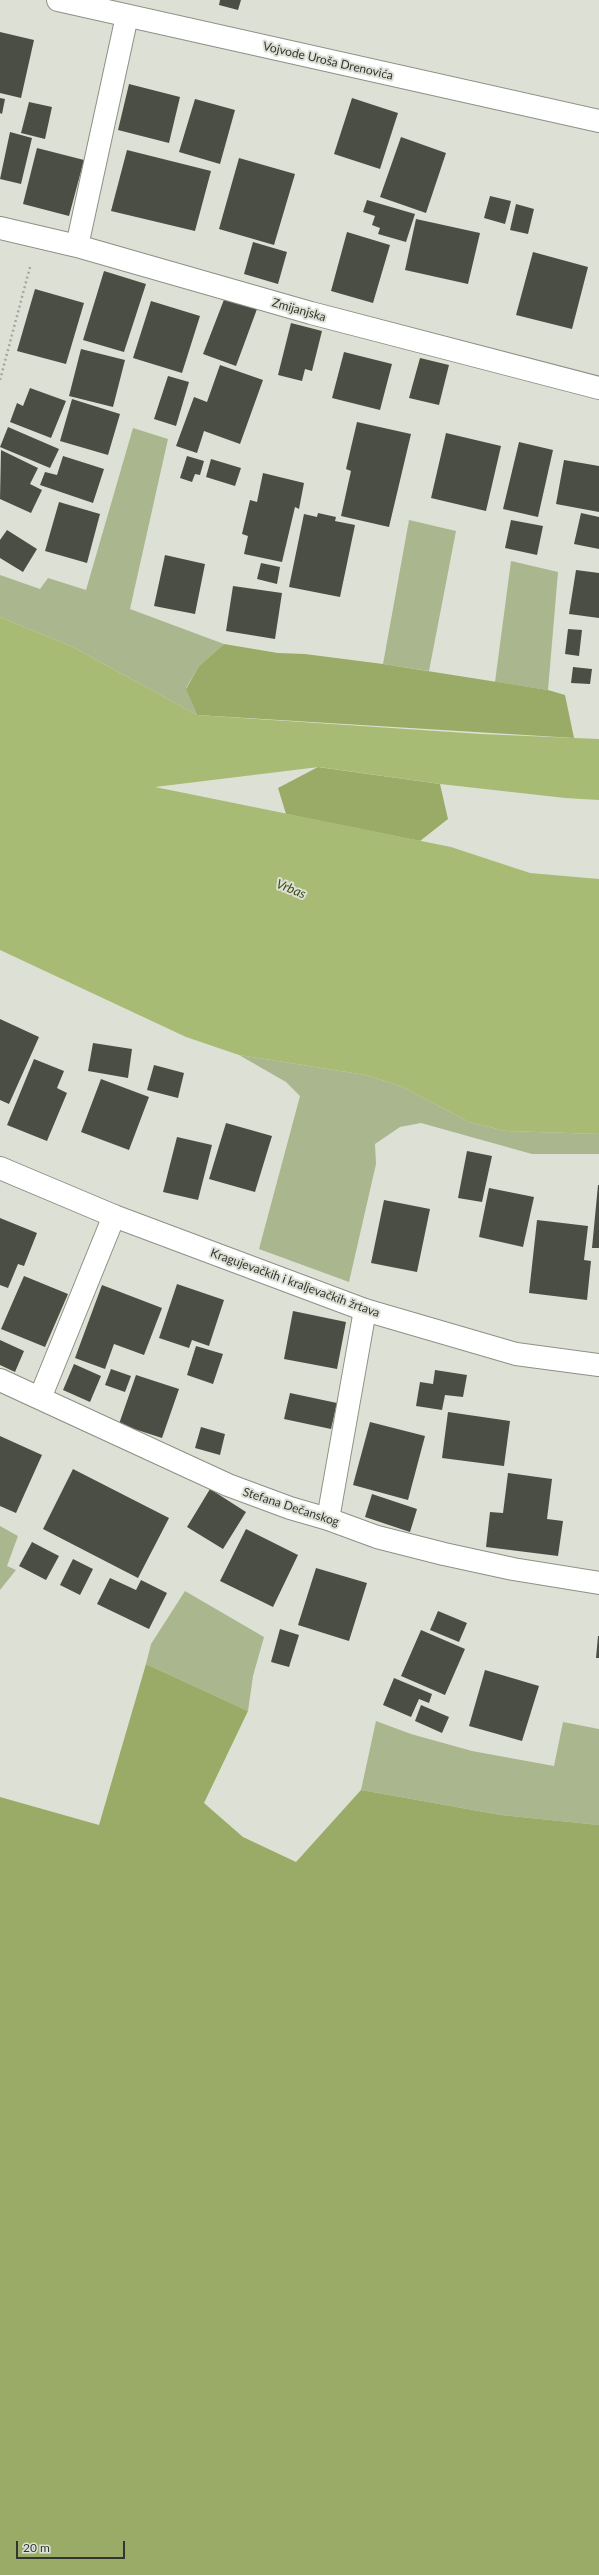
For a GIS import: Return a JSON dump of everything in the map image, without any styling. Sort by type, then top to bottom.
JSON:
[{"type":"street","name":"Vojvode Uroša Drenovića","points":[[58,0],[599,121]]},
{"type":"street","points":[[77,246],[127,16]]},
{"type":"street","name":"Zmijanjska","points":[[0,228],[77,246],[311,313],[599,388]]},
{"type":"street","name":"Kragujevačkih i kraljevačkih žrtava","points":[[0,1168],[114,1216],[365,1310],[516,1354],[599,1365]]},
{"type":"street","points":[[40,1398],[114,1216]]},
{"type":"street","points":[[328,1519],[365,1310]]},
{"type":"street","name":"Stefana Dečanskog","points":[[0,1380],[228,1485],[290,1508],[328,1519],[377,1537],[444,1554],[513,1570],[599,1583]]},
{"type":"path","points":[[0,380],[37,237]]},
{"type":"shaded area","points":[[133,428],[168,439],[130,609],[224,644],[199,666],[186,688],[197,715],[73,647],[0,617],[0,575],[40,589],[48,578],[86,590]]},
{"type":"shaded area","points":[[409,520],[456,531],[429,671],[383,664]]},
{"type":"shaded area","points":[[511,561],[558,572],[548,690],[495,682]]},
{"type":"shaded area","points":[[224,644],[278,653],[305,654],[383,664],[548,690],[565,695],[574,738],[197,715],[186,689],[199,666]]},
{"type":"shaded area","points":[[318,767],[440,784],[448,819],[420,841],[286,814],[278,788]]},
{"type":"shaded area","points":[[239,1055],[366,1075],[403,1087],[469,1122],[506,1131],[599,1134],[599,1154],[532,1154],[421,1123],[400,1127],[375,1144],[376,1164],[349,1282],[259,1249],[300,1096],[286,1082]]},
{"type":"shaded area","points":[[0,1526],[18,1536],[7,1566],[16,1570],[0,1590]]},
{"type":"shaded area","points":[[185,1591],[264,1637],[253,1676],[248,1711],[146,1664],[151,1644]]},
{"type":"shaded area","points":[[146,1664],[248,1711],[204,1803],[243,1837],[296,1862],[361,1790],[501,1815],[599,1825],[599,2575],[0,2575],[0,1797],[99,1825]]},
{"type":"shaded area","points":[[376,1721],[411,1734],[472,1751],[554,1766],[563,1722],[599,1729],[599,1825],[501,1815],[361,1790]]},
{"type":"water","name":"Vrbas","points":[[0,617],[73,647],[197,715],[481,734],[599,739],[599,800],[565,798],[440,784],[319,767],[155,787],[451,847],[530,873],[599,879],[599,1134],[506,1131],[469,1122],[403,1087],[366,1075],[239,1055],[186,1037],[0,950]]},
{"type":"building","points":[[220,0],[241,0],[238,10],[219,5]]},
{"type":"building","points":[[0,32],[34,40],[21,98],[0,93]]},
{"type":"building","points":[[129,84],[180,97],[169,143],[118,130]]},
{"type":"building","points":[[0,98],[5,99],[2,114],[0,113]]},
{"type":"building","points":[[352,98],[398,113],[380,169],[334,154]]},
{"type":"building","points":[[195,99],[235,110],[220,164],[179,152]]},
{"type":"building","points":[[29,102],[52,107],[45,139],[21,133]]},
{"type":"building","points":[[10,132],[32,138],[21,184],[0,179]]},
{"type":"building","points":[[401,137],[446,153],[426,213],[380,197]]},
{"type":"building","points":[[37,148],[84,160],[69,216],[23,204]]},
{"type":"building","points":[[127,150],[211,171],[195,231],[111,211]]},
{"type":"building","points":[[239,158],[295,174],[274,245],[219,229]]},
{"type":"building","points":[[490,196],[511,201],[505,224],[484,218]]},
{"type":"building","points":[[367,200],[415,214],[406,242],[378,234],[380,228],[372,225],[375,216],[363,212]]},
{"type":"building","points":[[516,204],[534,209],[528,234],[510,230]]},
{"type":"building","points":[[416,219],[480,233],[468,284],[405,270]]},
{"type":"building","points":[[347,232],[390,245],[373,303],[331,291]]},
{"type":"building","points":[[253,242],[287,252],[278,284],[244,274]]},
{"type":"building","points":[[533,252],[588,267],[572,329],[516,315]]},
{"type":"building","points":[[104,271],[146,284],[124,352],[83,340]]},
{"type":"building","points":[[35,289],[84,303],[66,364],[17,351]]},
{"type":"building","points":[[225,297],[257,309],[236,366],[203,354]]},
{"type":"building","points":[[151,301],[200,316],[182,373],[133,358]]},
{"type":"building","points":[[291,323],[322,331],[312,371],[305,369],[302,381],[278,375]]},
{"type":"building","points":[[81,349],[125,360],[113,407],[69,396]]},
{"type":"building","points":[[344,352],[392,364],[380,410],[332,398]]},
{"type":"building","points":[[420,358],[449,365],[439,405],[409,398]]},
{"type":"building","points":[[220,365],[263,380],[240,444],[204,431],[197,453],[176,446],[194,397],[207,402]]},
{"type":"building","points":[[168,376],[189,382],[176,426],[154,419]]},
{"type":"building","points":[[30,388],[66,401],[51,438],[10,422],[17,403],[23,406]]},
{"type":"building","points":[[72,399],[120,414],[108,455],[60,441]]},
{"type":"building","points":[[357,422],[411,434],[389,527],[341,516],[351,471],[346,469]]},
{"type":"building","points":[[8,427],[59,449],[50,468],[0,447]]},
{"type":"building","points":[[446,433],[501,446],[486,511],[431,498]]},
{"type":"building","points":[[519,442],[553,450],[538,517],[503,509]]},
{"type":"building","points":[[1,450],[38,468],[30,484],[42,490],[31,513],[0,499]]},
{"type":"building","points":[[63,456],[104,469],[93,503],[40,485],[45,472],[57,475]]},
{"type":"building","points":[[187,456],[204,461],[200,475],[195,474],[192,482],[180,478]]},
{"type":"building","points":[[211,459],[241,468],[235,486],[206,477]]},
{"type":"building","points":[[564,460],[599,466],[599,512],[556,504]]},
{"type":"building","points":[[263,473],[304,483],[299,509],[295,507],[282,562],[244,554],[248,536],[242,534],[250,500],[257,502]]},
{"type":"building","points":[[59,502],[100,514],[87,563],[45,551]]},
{"type":"building","points":[[318,513],[336,517],[335,521],[355,525],[340,597],[289,587],[304,514],[317,517]]},
{"type":"building","points":[[581,513],[599,517],[599,549],[574,544]]},
{"type":"building","points":[[511,520],[543,526],[537,555],[505,548]]},
{"type":"building","points":[[7,530],[37,549],[23,572],[0,558],[0,540]]},
{"type":"building","points":[[165,555],[205,564],[195,614],[154,606]]},
{"type":"building","points":[[261,563],[280,567],[277,584],[257,579]]},
{"type":"building","points":[[576,570],[599,573],[599,618],[569,614]]},
{"type":"building","points":[[233,586],[282,593],[275,639],[226,631]]},
{"type":"building","points":[[568,629],[582,630],[579,656],[565,654]]},
{"type":"building","points":[[573,667],[592,669],[590,684],[571,683]]},
{"type":"building","points":[[0,1019],[39,1037],[9,1104],[0,1100]]},
{"type":"building","points":[[93,1043],[132,1049],[128,1078],[88,1071]]},
{"type":"building","points":[[34,1059],[64,1071],[57,1088],[67,1093],[47,1141],[7,1125]]},
{"type":"building","points":[[154,1065],[184,1073],[178,1098],[147,1090]]},
{"type":"building","points":[[101,1079],[149,1097],[129,1150],[81,1132]]},
{"type":"building","points":[[226,1123],[272,1136],[255,1192],[209,1179]]},
{"type":"building","points":[[177,1137],[212,1145],[198,1200],[163,1192]]},
{"type":"building","points":[[467,1151],[492,1156],[482,1202],[458,1198]]},
{"type":"building","points":[[598,1185],[599,1248],[592,1248]]},
{"type":"building","points":[[489,1188],[534,1197],[523,1247],[479,1237]]},
{"type":"building","points":[[384,1200],[430,1209],[417,1272],[371,1263]]},
{"type":"building","points":[[0,1218],[37,1233],[24,1266],[18,1264],[8,1288],[0,1285]]},
{"type":"building","points":[[537,1220],[588,1226],[584,1260],[591,1261],[587,1300],[529,1293]]},
{"type":"building","points":[[24,1276],[68,1294],[45,1347],[1,1329]]},
{"type":"building","points":[[177,1284],[224,1300],[209,1346],[192,1340],[189,1348],[159,1338]]},
{"type":"building","points":[[102,1285],[162,1308],[144,1355],[114,1344],[105,1369],[75,1358]]},
{"type":"building","points":[[293,1311],[346,1322],[337,1369],[284,1359]]},
{"type":"building","points":[[0,1340],[24,1351],[15,1372],[0,1365]]},
{"type":"building","points":[[196,1346],[223,1354],[213,1384],[187,1375]]},
{"type":"building","points":[[74,1364],[101,1376],[90,1402],[63,1390]]},
{"type":"building","points":[[111,1369],[131,1376],[125,1392],[105,1385]]},
{"type":"building","points":[[435,1370],[467,1375],[463,1397],[445,1395],[442,1410],[416,1406],[420,1382],[433,1384]]},
{"type":"building","points":[[136,1375],[179,1389],[162,1438],[119,1424]]},
{"type":"building","points":[[290,1393],[337,1403],[331,1429],[284,1419]]},
{"type":"building","points":[[448,1412],[510,1421],[504,1466],[442,1458]]},
{"type":"building","points":[[370,1422],[425,1436],[408,1500],[353,1485]]},
{"type":"building","points":[[201,1427],[225,1434],[220,1455],[195,1448]]},
{"type":"building","points":[[0,1436],[42,1455],[16,1513],[0,1506]]},
{"type":"building","points":[[73,1469],[169,1518],[138,1578],[43,1529]]},
{"type":"building","points":[[508,1473],[552,1479],[547,1519],[563,1521],[558,1556],[486,1547],[490,1512],[503,1513]]},
{"type":"building","points":[[210,1489],[246,1512],[223,1549],[187,1527]]},
{"type":"building","points":[[372,1494],[417,1509],[410,1532],[365,1517]]},
{"type":"building","points":[[246,1529],[298,1555],[273,1607],[220,1581]]},
{"type":"building","points":[[32,1542],[59,1556],[46,1580],[19,1566]]},
{"type":"building","points":[[73,1559],[93,1569],[80,1595],[60,1585]]},
{"type":"building","points":[[316,1568],[367,1583],[349,1641],[298,1625]]},
{"type":"building","points":[[110,1578],[136,1590],[141,1580],[167,1593],[149,1629],[97,1604]]},
{"type":"building","points":[[438,1611],[467,1623],[459,1642],[430,1630]]},
{"type":"building","points":[[280,1629],[299,1635],[289,1667],[271,1662]]},
{"type":"building","points":[[421,1630],[465,1649],[445,1695],[401,1676]]},
{"type":"building","points":[[598,1636],[599,1658],[596,1658]]},
{"type":"building","points":[[485,1670],[539,1686],[522,1741],[469,1726]]},
{"type":"building","points":[[394,1678],[432,1694],[429,1703],[419,1699],[411,1717],[383,1705]]},
{"type":"building","points":[[421,1705],[449,1717],[442,1733],[415,1721]]}]
